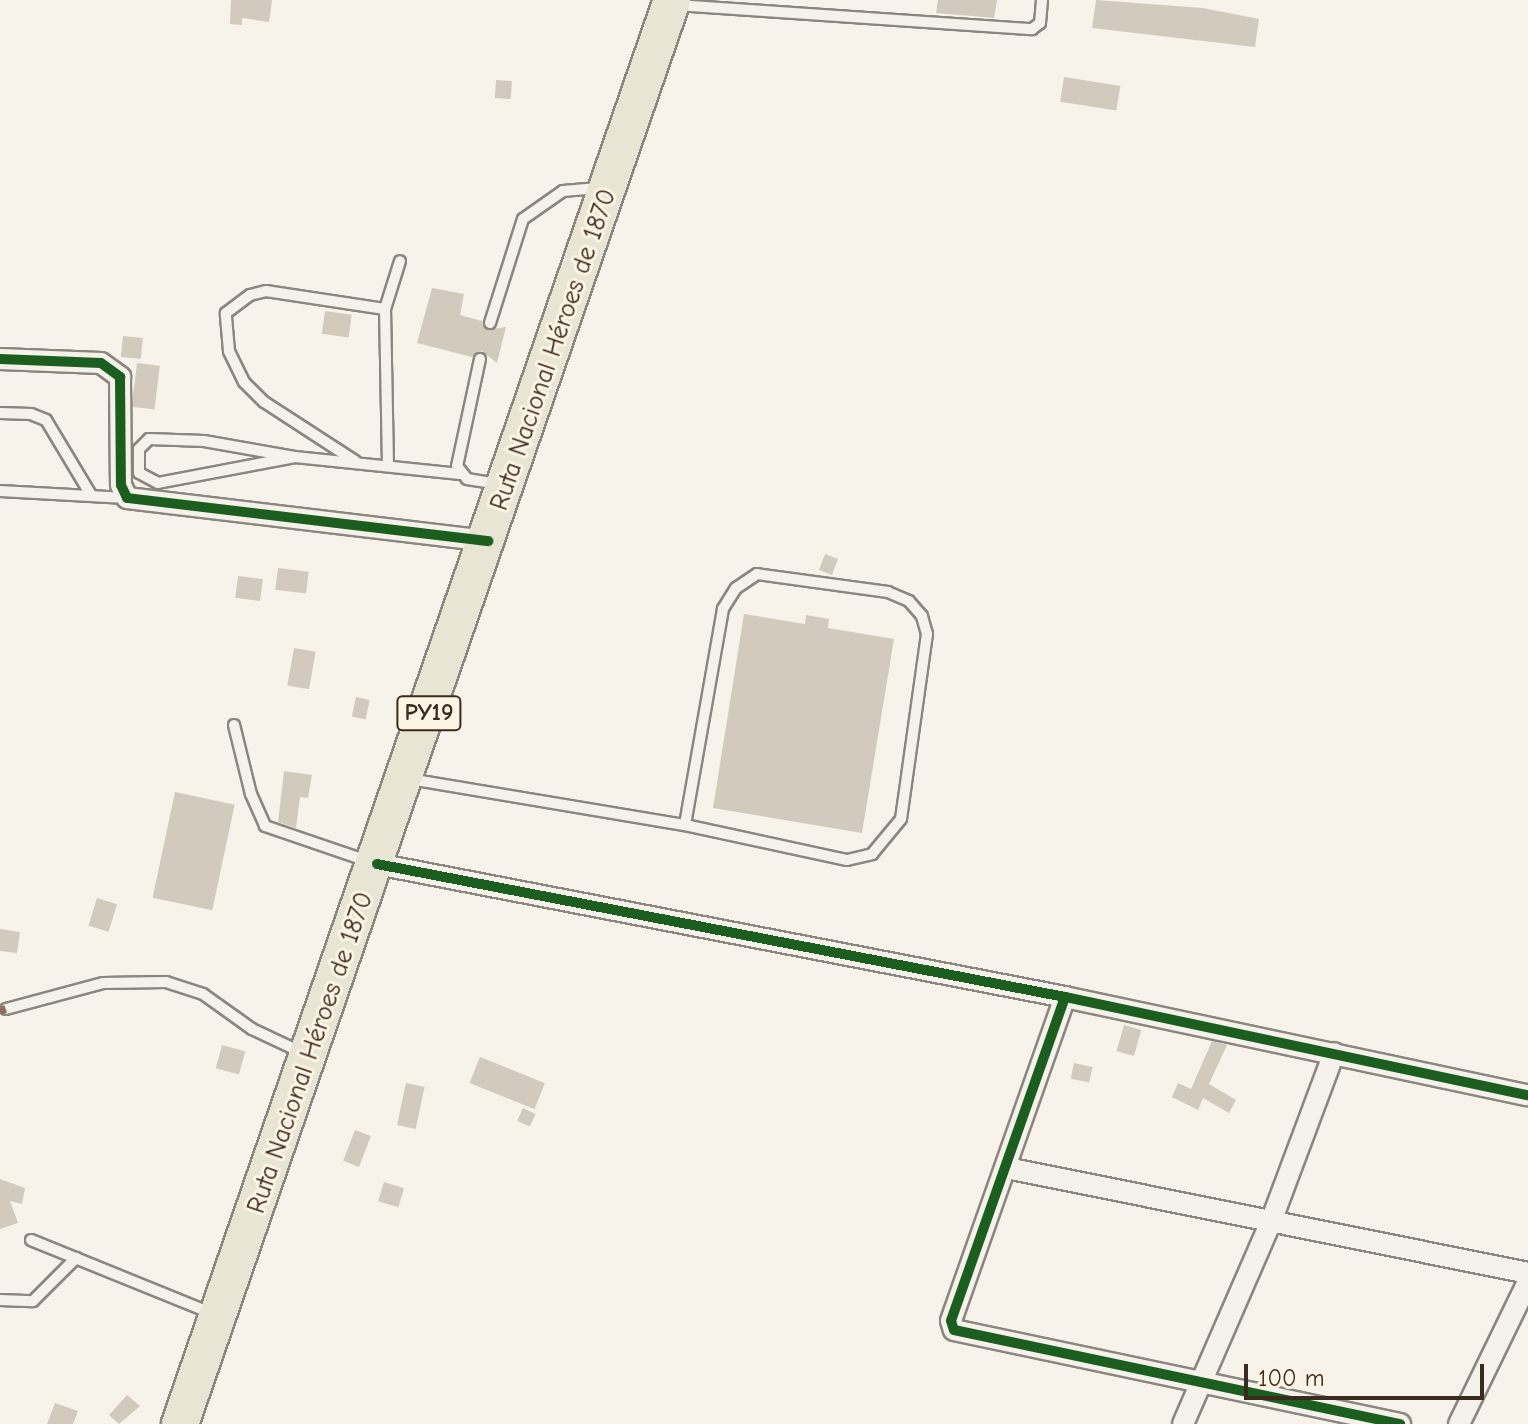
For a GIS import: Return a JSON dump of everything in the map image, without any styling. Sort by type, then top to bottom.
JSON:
[{"type":"highway","name":"Ruta Nacional Héroes de 1870","points":[[180,1424],[407,779],[611,188],[671,2]]},
{"type":"street","points":[[0,359],[101,363],[120,377],[121,485],[127,498],[488,541]]},
{"type":"street","points":[[377,864],[1065,997],[1528,1095]]},
{"type":"street","points":[[1065,997],[951,1321],[954,1330],[1199,1385],[1400,1424]]},
{"type":"street","points":[[1183,1424],[1272,1219],[1334,1053]]},
{"type":"street","points":[[1007,1168],[1528,1273]]},
{"type":"street","points":[[1459,1424],[1528,1282]]},
{"type":"lane","points":[[671,2],[1032,29],[1040,23],[1042,0]]},
{"type":"lane","points":[[490,323],[523,219],[563,191],[611,188]]},
{"type":"lane","points":[[388,465],[385,309],[400,261]]},
{"type":"lane","points":[[357,462],[264,402],[244,382],[229,351],[226,313],[250,295],[266,291],[385,309]]},
{"type":"lane","points":[[460,474],[458,456],[480,359]]},
{"type":"lane","points":[[0,413],[31,414],[46,420],[91,495]]},
{"type":"lane","points":[[295,457],[158,483],[139,473],[139,449],[149,439],[204,441],[295,457],[460,474],[507,486]]},
{"type":"lane","points":[[0,491],[127,498]]},
{"type":"lane","points":[[407,779],[685,825],[847,860],[872,854],[888,840],[901,819],[927,634],[922,616],[909,601],[888,592],[757,574],[736,588],[723,609],[685,825]]},
{"type":"lane","points":[[234,725],[251,794],[265,826],[377,864]]},
{"type":"lane","points":[[6,1009],[103,983],[166,982],[203,994],[252,1029],[311,1055]]},
{"type":"lane","points":[[31,1240],[218,1316]]},
{"type":"lane","points":[[0,1300],[33,1301],[76,1258]]},
{"type":"building","points":[[231,0],[272,0],[269,22],[242,18],[242,25],[230,24]]},
{"type":"building","points":[[938,0],[997,0],[994,18],[936,13]]},
{"type":"building","points":[[1096,0],[1203,8],[1259,19],[1255,47],[1092,28]]},
{"type":"building","points":[[1064,77],[1120,86],[1116,111],[1060,102]]},
{"type":"building","points":[[496,80],[512,81],[511,99],[495,98]]},
{"type":"building","points":[[432,288],[464,294],[460,315],[482,321],[487,330],[506,327],[497,363],[482,351],[472,357],[417,343]]},
{"type":"building","points":[[325,311],[352,315],[349,338],[322,334]]},
{"type":"building","points":[[123,336],[143,338],[141,359],[121,357]]},
{"type":"building","points":[[137,363],[160,366],[154,409],[132,407]]},
{"type":"building","points":[[825,554],[838,559],[832,575],[819,570]]},
{"type":"building","points":[[278,568],[309,572],[306,594],[275,590]]},
{"type":"building","points":[[238,576],[263,579],[260,601],[235,598]]},
{"type":"building","points":[[744,614],[805,624],[806,615],[829,619],[828,628],[894,639],[862,833],[713,808]]},
{"type":"building","points":[[294,648],[316,652],[309,689],[287,685]]},
{"type":"building","points":[[356,697],[370,700],[366,719],[352,717]]},
{"type":"building","points":[[284,771],[312,775],[308,798],[300,797],[296,828],[278,822]]},
{"type":"building","points":[[175,792],[235,805],[212,910],[153,898]]},
{"type":"building","points":[[97,898],[117,904],[109,932],[89,926]]},
{"type":"building","points":[[0,929],[20,932],[17,953],[0,951]]},
{"type":"building","points":[[1124,1025],[1141,1030],[1134,1056],[1117,1051]]},
{"type":"building","points":[[1212,1041],[1227,1045],[1209,1084],[1236,1100],[1229,1113],[1203,1098],[1198,1110],[1172,1097],[1178,1083],[1191,1089]]},
{"type":"building","points":[[222,1045],[245,1051],[239,1074],[216,1068]]},
{"type":"building","points":[[480,1057],[545,1083],[534,1109],[470,1083]]},
{"type":"building","points":[[1074,1063],[1093,1067],[1089,1083],[1071,1079]]},
{"type":"building","points":[[406,1083],[425,1087],[416,1129],[397,1125]]},
{"type":"building","points":[[523,1108],[536,1114],[530,1127],[517,1121]]},
{"type":"building","points":[[355,1130],[371,1136],[359,1167],[343,1161]]},
{"type":"building","points":[[0,1179],[25,1188],[22,1204],[10,1201],[18,1223],[0,1229]]},
{"type":"building","points":[[384,1182],[404,1188],[398,1207],[378,1201]]},
{"type":"building","points":[[127,1395],[140,1406],[119,1424],[109,1415]]},
{"type":"building","points":[[55,1403],[78,1411],[73,1424],[47,1424]]},
{"type":"marked path","points":[[0,1011],[6,1009]]},
{"type":"cycle path","points":[[0,359],[101,363],[120,377],[121,485],[127,498],[488,541]]},
{"type":"cycle path","points":[[377,864],[1065,997],[1528,1095]]},
{"type":"cycle path","points":[[1065,997],[951,1321],[954,1330],[1400,1424]]}]
